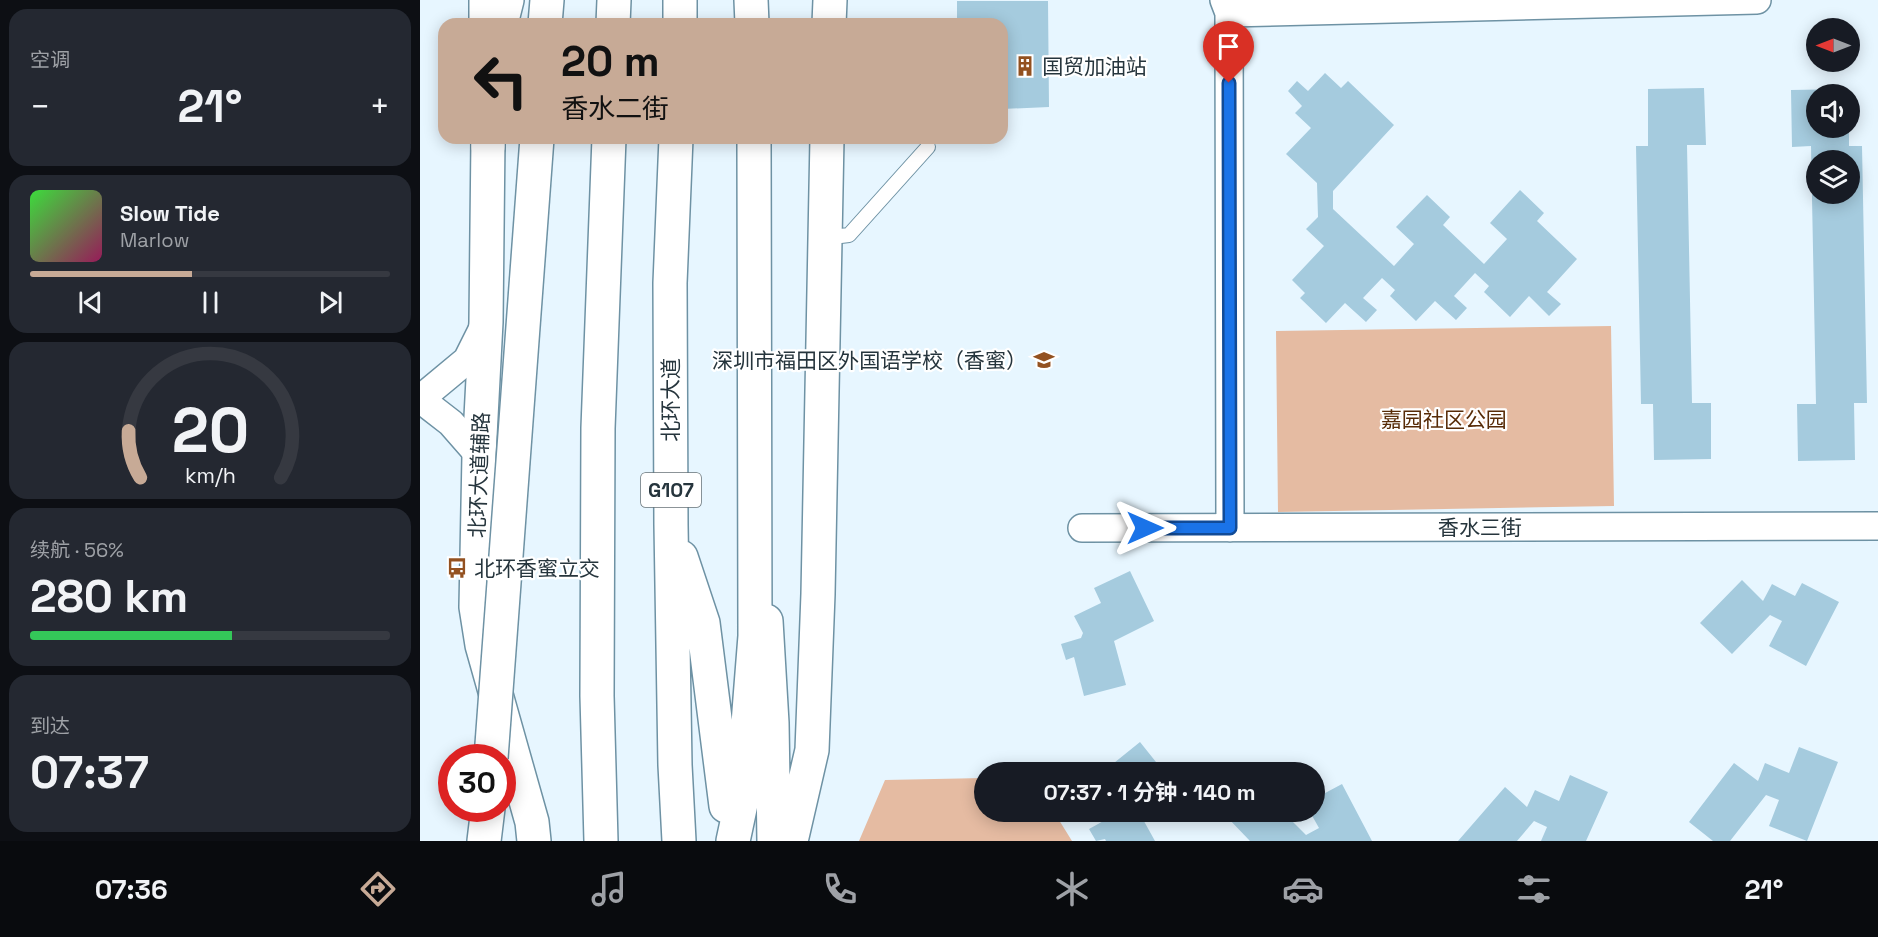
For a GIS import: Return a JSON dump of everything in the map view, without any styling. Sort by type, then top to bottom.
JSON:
[{"type":"main road","points":[[486,0],[486,18]]},
{"type":"main road","points":[[502,18],[507,0]]},
{"type":"main road","points":[[613,18],[614,0]]},
{"type":"main road","points":[[680,0],[680,18]]},
{"type":"main road","points":[[752,0],[752,18]]},
{"type":"main road","points":[[829,18],[830,0]]},
{"type":"main road","name":"北环大道辅路","points":[[488,144],[486,322],[479,455],[476,607],[482,645],[532,822],[534,841]]},
{"type":"main road","points":[[492,744],[537,144]]},
{"type":"main road","points":[[601,841],[597,696],[598,429],[609,144]]},
{"type":"main road","name":"北环大道","points":[[676,144],[670,283],[671,525],[675,765],[680,841]]},
{"type":"main road","points":[[732,841],[742,799],[755,636],[754,144]]},
{"type":"main road","points":[[811,841],[827,144]]},
{"type":"main road","points":[[755,498],[770,673],[774,841]]},
{"type":"main road","points":[[671,525],[703,623],[732,841]]},
{"type":"main road","points":[[790,841],[812,750]]},
{"type":"main road","points":[[484,841],[486,822]]},
{"type":"street","points":[[1230,528],[1226,6],[1757,0]]},
{"type":"street","points":[[479,455],[450,423],[420,399],[467,360],[486,322]]},
{"type":"street","name":"香水三街","points":[[1082,528],[1878,526]]},
{"type":"lane","points":[[825,238],[849,235],[928,147]]},
{"type":"green space","name":"嘉园社区公园","points":[[1611,326],[1614,506],[1278,512],[1276,331]]},
{"type":"green space","points":[[974,778],[974,822],[1060,822],[1072,841],[859,841],[885,780]]},
{"type":"building","name":"国贸加油站","points":[[957,1],[1048,1],[1049,107],[1008,109],[1008,18],[957,18]]},
{"type":"building","points":[[1325,73],[1341,88],[1348,81],[1394,125],[1333,191],[1333,209],[1394,266],[1414,244],[1396,227],[1427,195],[1450,217],[1443,225],[1484,264],[1507,239],[1490,223],[1520,190],[1544,213],[1537,221],[1577,259],[1547,292],[1561,304],[1549,316],[1529,296],[1510,317],[1484,292],[1489,286],[1475,273],[1454,296],[1467,308],[1456,320],[1435,301],[1416,321],[1390,296],[1395,290],[1382,278],[1363,298],[1377,310],[1366,322],[1345,303],[1326,323],[1300,298],[1305,293],[1292,280],[1324,246],[1306,229],[1318,217],[1317,183],[1286,154],[1311,128],[1295,113],[1302,106],[1288,91],[1297,81],[1308,91]]},
{"type":"building","points":[[1704,88],[1706,145],[1687,145],[1692,403],[1711,403],[1711,459],[1654,460],[1653,404],[1641,404],[1636,146],[1648,146],[1648,89]]},
{"type":"building","points":[[1791,90],[1806,90],[1806,138],[1849,138],[1849,146],[1862,146],[1867,403],[1854,403],[1855,460],[1798,461],[1797,404],[1816,404],[1812,204],[1860,204],[1860,150],[1811,150],[1811,146],[1792,147]]},
{"type":"building","points":[[1130,571],[1154,621],[1114,641],[1126,685],[1084,696],[1074,657],[1066,660],[1061,644],[1081,638],[1083,633],[1074,616],[1101,603],[1094,588]]},
{"type":"building","points":[[1742,580],[1763,601],[1772,584],[1795,596],[1802,583],[1839,602],[1806,666],[1769,646],[1782,621],[1770,615],[1732,654],[1700,623]]},
{"type":"building","points":[[1140,742],[1156,762],[1115,762]]},
{"type":"building","points":[[1799,747],[1838,762],[1807,841],[1769,826],[1779,800],[1766,795],[1730,841],[1713,841],[1689,822],[1734,763],[1758,781],[1765,763],[1789,773]]},
{"type":"building","points":[[1570,775],[1608,792],[1586,841],[1541,841],[1547,827],[1534,821],[1517,841],[1458,841],[1505,787],[1527,807],[1535,790],[1559,801]]},
{"type":"building","points":[[1342,784],[1372,841],[1250,841],[1232,822],[1293,822],[1306,835],[1319,828],[1316,822],[1325,822],[1325,793]]},
{"type":"building","points":[[1102,822],[1144,822],[1155,841],[1106,841],[1105,839],[1096,841],[1089,829]]},
{"type":"place","name":"国贸加油站","points":[[1025,66]]},
{"type":"place","name":"深圳市福田区外国语学校（香蜜）","points":[[1044,360]]},
{"type":"place","name":"北环香蜜立交","points":[[457,568]]},
{"type":"route","points":[[1145,528],[1230,528],[1229,83]]}]
